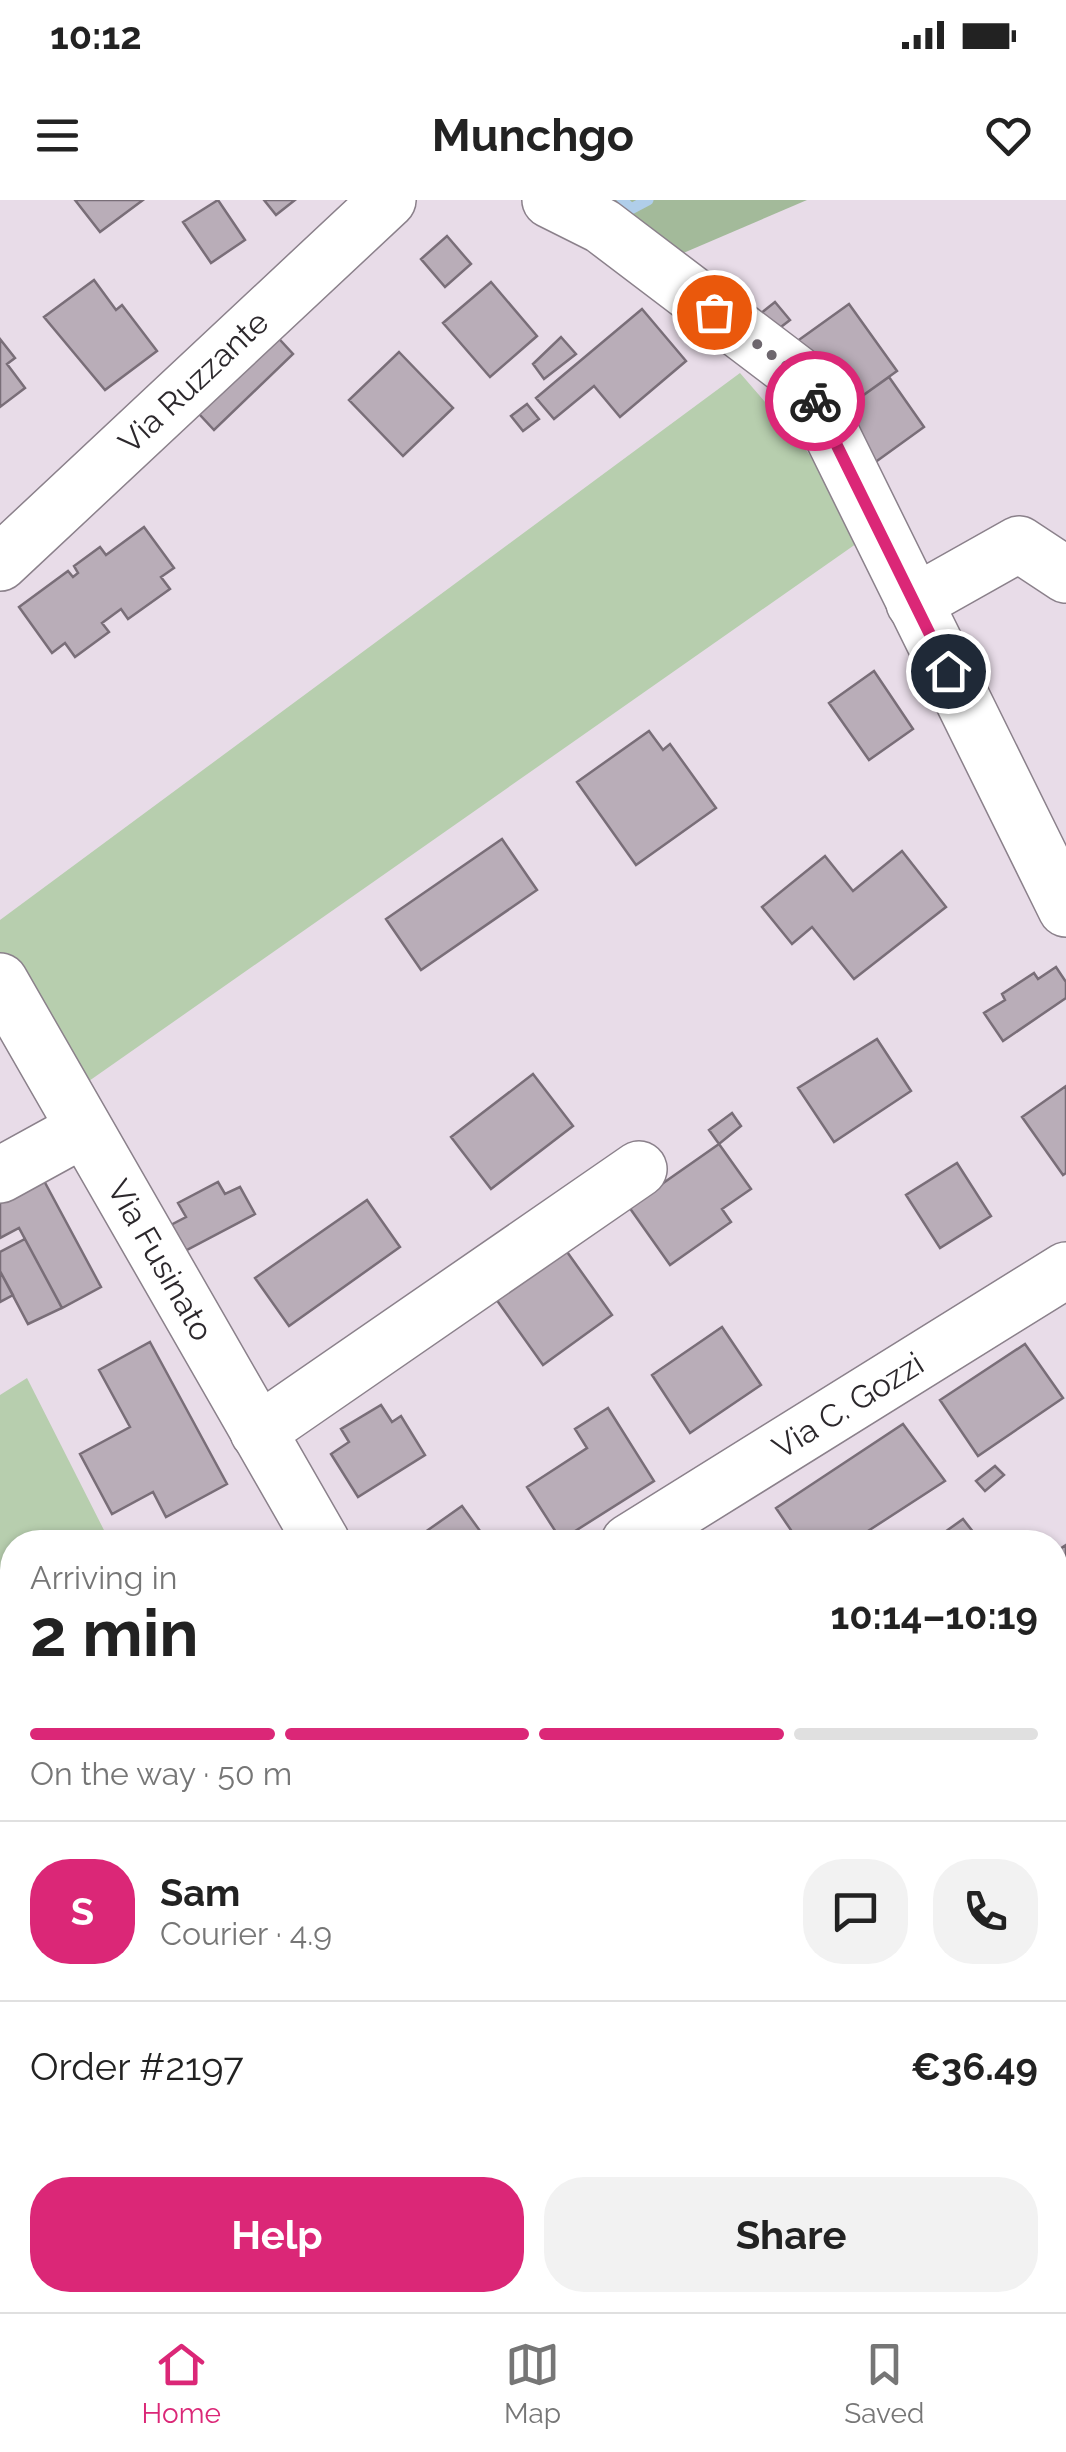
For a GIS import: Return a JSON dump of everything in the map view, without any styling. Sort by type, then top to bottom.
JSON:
[{"type":"street","name":"Via Ruzzante","points":[[0,564],[388,200]]},
{"type":"street","points":[[550,200],[602,226],[805,380],[1066,909]]},
{"type":"street","points":[[914,603],[1019,544],[1066,574]]},
{"type":"street","name":"Via Fusinato","points":[[0,981],[82,1130],[315,1530]]},
{"type":"street","points":[[0,1176],[82,1130]]},
{"type":"street","points":[[258,1432],[639,1170]]},
{"type":"street","name":"Via C. Gozzi","points":[[648,1530],[1066,1270]]},
{"type":"green space","points":[[563,200],[807,200],[653,266]]},
{"type":"green space","points":[[740,373],[805,448],[863,539],[69,1095],[0,968],[0,920]]},
{"type":"green space","points":[[27,1378],[104,1530],[0,1530],[0,1395]]},
{"type":"building","points":[[75,200],[143,200],[100,232]]},
{"type":"building","points":[[218,200],[245,240],[211,263],[183,222]]},
{"type":"building","points":[[264,200],[295,200],[276,215]]},
{"type":"building","points":[[447,236],[471,264],[445,287],[421,259]]},
{"type":"building","points":[[94,280],[116,310],[122,305],[157,351],[105,390],[44,317]]},
{"type":"building","points":[[491,282],[537,336],[490,377],[443,323]]},
{"type":"building","points":[[775,302],[790,320],[764,340],[750,322]]},
{"type":"building","points":[[849,304],[897,371],[837,414],[789,347]]},
{"type":"building","points":[[642,309],[686,361],[620,417],[594,386],[554,419],[536,398]]},
{"type":"building","points":[[270,329],[293,354],[214,430],[188,402]]},
{"type":"building","points":[[561,337],[576,354],[544,379],[533,364]]},
{"type":"building","points":[[0,339],[15,358],[7,364],[25,388],[0,407]]},
{"type":"building","points":[[399,352],[453,408],[403,456],[349,400]]},
{"type":"building","points":[[889,377],[924,427],[870,466],[837,414]]},
{"type":"building","points":[[527,404],[539,419],[523,431],[511,416]]},
{"type":"building","points":[[144,527],[174,568],[161,577],[170,589],[128,619],[121,609],[102,623],[109,632],[75,657],[65,643],[52,653],[19,607],[68,571],[73,577],[78,573],[74,566],[100,547],[106,555]]},
{"type":"building","points":[[874,671],[913,729],[869,760],[829,703]]},
{"type":"building","points":[[649,731],[663,750],[670,744],[716,808],[636,865],[577,782]]},
{"type":"building","points":[[502,839],[537,890],[421,970],[386,919]]},
{"type":"building","points":[[902,851],[946,907],[854,979],[812,927],[792,944],[762,907],[825,856],[853,891]]},
{"type":"building","points":[[1056,967],[1066,982],[1066,998],[1003,1041],[984,1013],[1005,1000],[1002,994],[1034,973],[1038,979]]},
{"type":"building","points":[[877,1039],[911,1091],[834,1142],[798,1088]]},
{"type":"building","points":[[533,1074],[573,1126],[491,1189],[451,1137]]},
{"type":"building","points":[[1066,1086],[1066,1173],[1063,1175],[1022,1117]]},
{"type":"building","points":[[732,1113],[741,1126],[719,1144],[709,1130]]},
{"type":"building","points":[[719,1144],[751,1189],[722,1209],[731,1222],[670,1265],[629,1207]]},
{"type":"building","points":[[957,1163],[991,1216],[940,1248],[906,1195]]},
{"type":"building","points":[[35,1164],[101,1287],[62,1308],[19,1228],[0,1238],[0,1182]]},
{"type":"building","points":[[218,1182],[225,1194],[240,1187],[255,1214],[181,1253],[167,1227],[186,1217],[178,1203]]},
{"type":"building","points":[[367,1200],[400,1247],[289,1326],[255,1278]]},
{"type":"building","points":[[25,1239],[62,1308],[28,1324],[0,1271],[0,1252]]},
{"type":"building","points":[[565,1249],[612,1315],[543,1365],[496,1299]]},
{"type":"building","points":[[0,1271],[13,1295],[0,1302]]},
{"type":"building","points":[[722,1327],[761,1385],[690,1433],[652,1375]]},
{"type":"building","points":[[150,1342],[227,1484],[166,1517],[153,1492],[112,1514],[80,1454],[130,1427],[99,1370]]},
{"type":"building","points":[[1025,1344],[1063,1398],[978,1456],[940,1400]]},
{"type":"building","points":[[381,1405],[392,1422],[401,1416],[425,1455],[358,1497],[331,1454],[349,1442],[341,1429]]},
{"type":"building","points":[[608,1408],[654,1481],[577,1530],[555,1530],[527,1487],[587,1448],[575,1429]]},
{"type":"building","points":[[903,1424],[945,1481],[869,1530],[791,1530],[776,1508]]},
{"type":"building","points":[[995,1466],[1004,1475],[985,1491],[976,1481]]},
{"type":"building","points":[[462,1506],[479,1530],[428,1530]]},
{"type":"building","points":[[963,1519],[972,1530],[948,1530]]},
{"type":"waterway","points":[[622,200],[631,209],[648,200]]},
{"type":"way so far","points":[[714,312],[805,380],[815,401]]},
{"type":"route","points":[[815,401],[948,671]]}]
